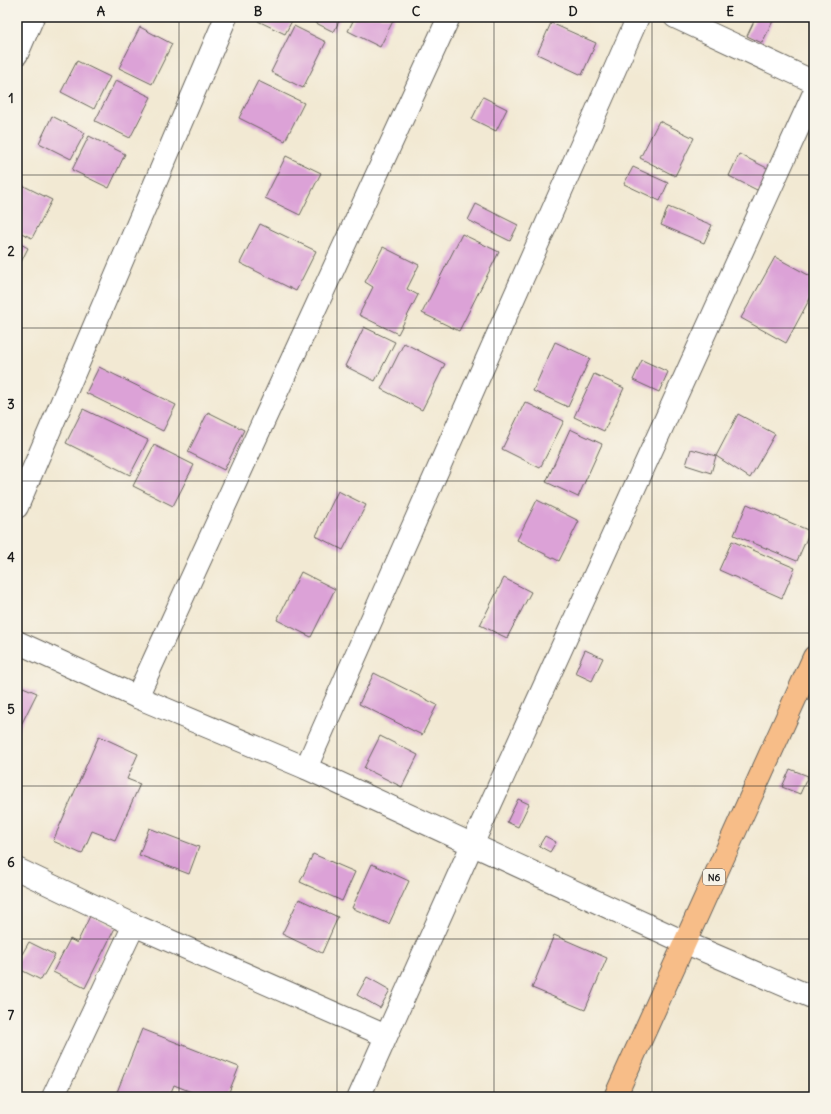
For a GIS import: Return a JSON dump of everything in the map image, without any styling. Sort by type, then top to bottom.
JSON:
[{"type":"highway","name":"N6","points":[[615,1097],[814,657]]},
{"type":"street","points":[[17,54],[33,17]]},
{"type":"street","points":[[17,507],[226,17]]},
{"type":"street","points":[[137,697],[449,17]]},
{"type":"street","points":[[306,768],[638,17]]},
{"type":"street","points":[[675,17],[814,82]]},
{"type":"street","points":[[359,1097],[814,93]]},
{"type":"street","points":[[17,642],[137,697],[306,768],[684,942],[814,998]]},
{"type":"street","points":[[17,870],[134,925],[386,1036]]},
{"type":"street","points":[[60,1095],[134,925]]},
{"type":"building","points":[[260,17],[294,17],[285,34],[258,21]]},
{"type":"building","points":[[341,17],[334,32],[306,18]]},
{"type":"building","points":[[355,17],[395,17],[380,47],[348,31]]},
{"type":"building","points":[[756,17],[775,17],[762,43],[747,36]]},
{"type":"building","points":[[551,23],[596,43],[582,75],[537,54]]},
{"type":"building","points":[[294,26],[326,42],[303,88],[271,72]]},
{"type":"building","points":[[140,27],[172,44],[152,84],[119,68]]},
{"type":"building","points":[[77,61],[110,77],[94,109],[61,92]]},
{"type":"building","points":[[116,80],[151,97],[130,138],[95,121]]},
{"type":"building","points":[[258,81],[304,103],[285,141],[239,118]]},
{"type":"building","points":[[483,97],[507,109],[496,131],[472,119]]},
{"type":"building","points":[[52,116],[85,133],[71,159],[39,143]]},
{"type":"building","points":[[659,121],[694,138],[675,176],[640,158]]},
{"type":"building","points":[[89,136],[125,154],[109,188],[72,170]]},
{"type":"building","points":[[739,154],[771,170],[761,192],[729,176]]},
{"type":"building","points":[[286,156],[321,173],[300,215],[265,198]]},
{"type":"building","points":[[633,167],[668,183],[660,201],[624,184]]},
{"type":"building","points":[[18,183],[52,200],[32,238],[17,231]]},
{"type":"building","points":[[476,204],[518,225],[510,241],[468,220]]},
{"type":"building","points":[[668,207],[712,225],[704,243],[661,225]]},
{"type":"building","points":[[260,224],[316,251],[296,291],[240,263]]},
{"type":"building","points":[[462,234],[499,252],[459,331],[422,313]]},
{"type":"building","points":[[17,242],[28,248],[17,270]]},
{"type":"building","points":[[383,247],[419,265],[407,289],[418,295],[398,334],[359,315],[373,287],[365,282]]},
{"type":"building","points":[[775,257],[814,278],[814,291],[786,343],[741,318]]},
{"type":"building","points":[[364,327],[395,342],[375,381],[345,366]]},
{"type":"building","points":[[555,342],[590,358],[568,407],[533,391]]},
{"type":"building","points":[[404,343],[445,364],[422,410],[381,389]]},
{"type":"building","points":[[642,360],[668,372],[659,392],[633,380]]},
{"type":"building","points":[[99,367],[176,405],[163,431],[86,393]]},
{"type":"building","points":[[594,374],[624,388],[604,431],[574,417]]},
{"type":"building","points":[[525,402],[564,421],[540,468],[502,449]]},
{"type":"building","points":[[83,409],[148,440],[130,475],[66,443]]},
{"type":"building","points":[[208,412],[244,430],[224,470],[188,452]]},
{"type":"building","points":[[738,414],[775,434],[750,478],[716,456]]},
{"type":"building","points":[[570,429],[602,444],[578,497],[546,482]]},
{"type":"building","points":[[154,445],[194,465],[173,506],[133,486]]},
{"type":"building","points":[[691,449],[716,456],[711,473],[686,465]]},
{"type":"building","points":[[338,491],[366,505],[343,550],[316,536]]},
{"type":"building","points":[[537,500],[579,521],[559,561],[517,540]]},
{"type":"building","points":[[747,504],[810,531],[797,561],[734,535]]},
{"type":"building","points":[[732,541],[795,568],[782,598],[719,570]]},
{"type":"building","points":[[301,572],[335,589],[311,637],[277,620]]},
{"type":"building","points":[[504,578],[531,592],[507,638],[480,625]]},
{"type":"building","points":[[585,650],[603,658],[592,681],[575,673]]},
{"type":"building","points":[[374,673],[437,705],[422,735],[359,704]]},
{"type":"building","points":[[23,687],[37,693],[17,733],[17,698]]},
{"type":"building","points":[[99,736],[138,754],[127,779],[140,784],[115,840],[92,831],[82,854],[53,841]]},
{"type":"building","points":[[380,736],[418,755],[402,787],[364,768]]},
{"type":"building","points":[[790,769],[808,776],[800,794],[782,787]]},
{"type":"building","points":[[518,799],[529,804],[518,827],[507,822]]},
{"type":"building","points":[[149,828],[199,847],[189,874],[139,855]]},
{"type":"building","points":[[545,836],[556,842],[550,852],[539,846]]},
{"type":"building","points":[[313,854],[355,872],[342,901],[300,882]]},
{"type":"building","points":[[372,864],[409,881],[389,924],[352,908]]},
{"type":"building","points":[[299,899],[338,917],[322,953],[282,934]]},
{"type":"building","points":[[90,916],[115,928],[85,988],[53,972],[70,939],[77,943]]},
{"type":"building","points":[[554,935],[607,958],[585,1010],[532,988]]},
{"type":"building","points":[[29,942],[55,955],[41,980],[17,968],[17,963]]},
{"type":"building","points":[[367,977],[390,990],[380,1008],[357,995]]},
{"type":"building","points":[[142,1029],[239,1067],[227,1097],[204,1097],[174,1085],[169,1097],[115,1097]]}]
